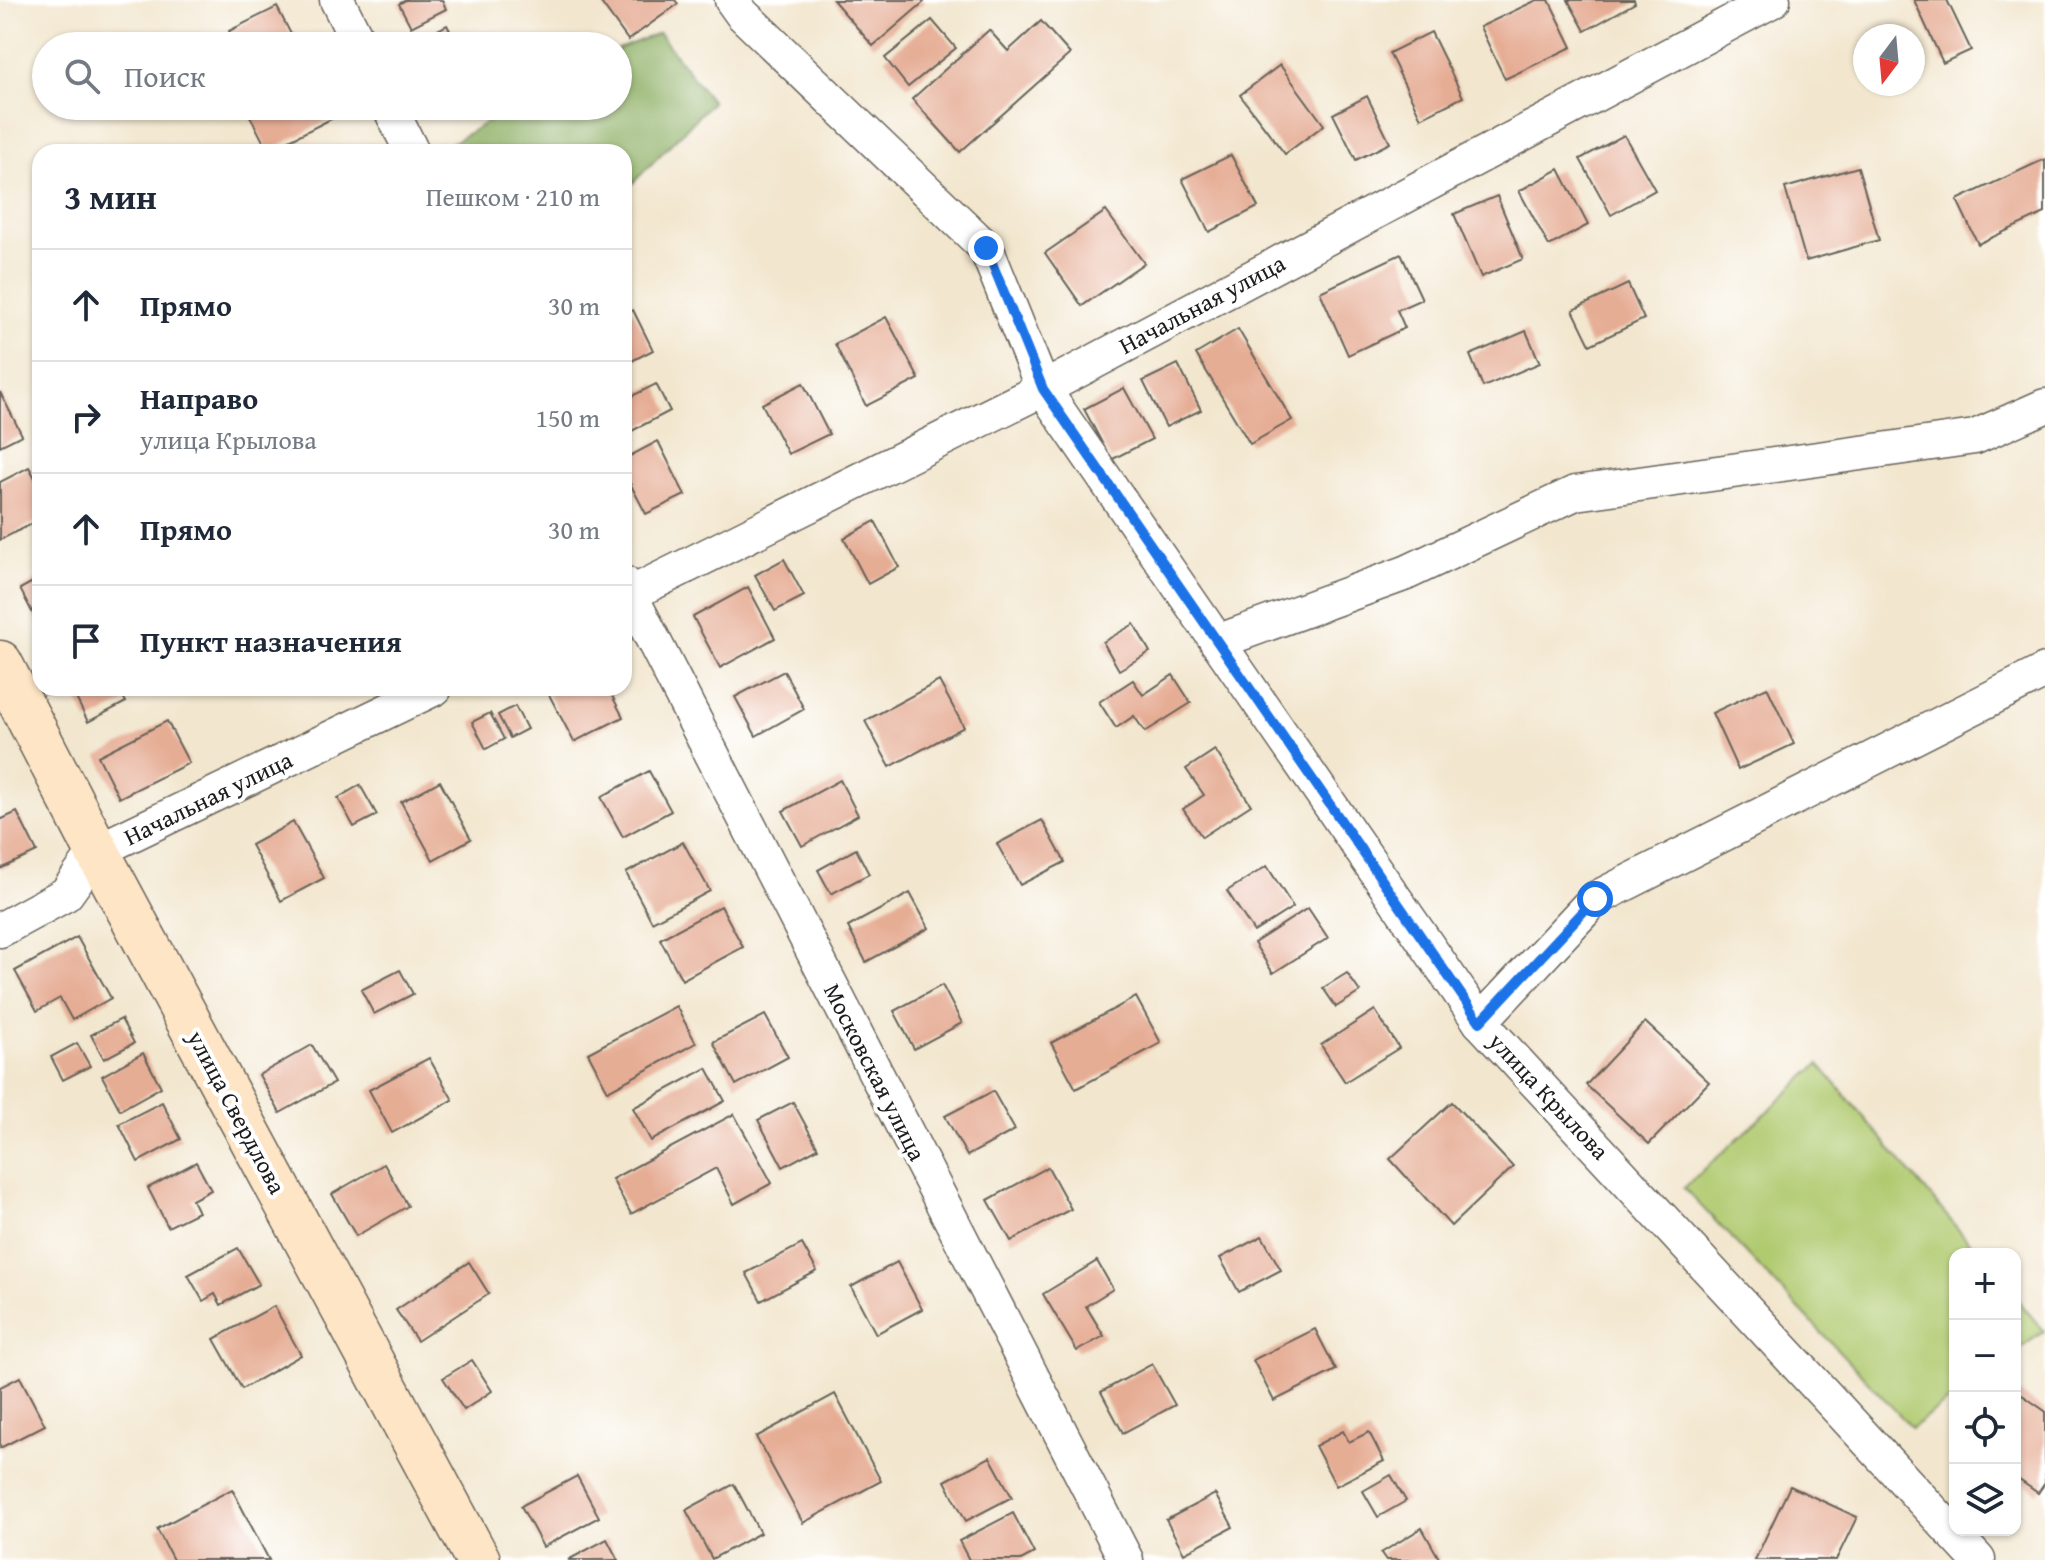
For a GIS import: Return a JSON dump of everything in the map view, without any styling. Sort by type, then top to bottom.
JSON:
[{"type":"main road","name":"улица Свердлова","points":[[0,663],[97,851],[478,1560]]},
{"type":"street","points":[[337,0],[353,32]]},
{"type":"street","name":"улица Крылова","points":[[732,0],[742,14],[986,248],[1043,389],[1480,1022],[1978,1560]]},
{"type":"street","name":"Начальная улица","points":[[632,588],[1043,389],[1773,0]]},
{"type":"street","points":[[396,120],[408,144]]},
{"type":"street","points":[[1217,642],[1406,573],[1575,493],[1975,437],[2045,406]]},
{"type":"street","name":"Московская улица","points":[[632,603],[1126,1560]]},
{"type":"street","points":[[1480,1022],[1595,899],[2045,671]]},
{"type":"street","name":"Начальная улица","points":[[0,930],[66,894],[97,851],[418,696]]},
{"type":"green space","points":[[659,33],[712,102],[632,184],[632,144],[449,144],[491,120],[632,120],[632,44]]},
{"type":"green space","points":[[1819,1064],[1974,1248],[1949,1248],[1949,1400],[1912,1428],[1684,1188]]},
{"type":"green space","points":[[2021,1304],[2044,1331],[2021,1348]]},
{"type":"building","points":[[406,0],[442,0],[446,9],[411,27],[399,4]]},
{"type":"building","points":[[599,0],[675,0],[678,4],[632,37],[632,32],[622,32]]},
{"type":"building","points":[[833,0],[922,0],[924,2],[873,46]]},
{"type":"building","points":[[1537,0],[1549,0],[1572,47],[1505,79],[1480,27]]},
{"type":"building","points":[[1568,0],[1634,0],[1635,3],[1585,31]]},
{"type":"building","points":[[1914,0],[1947,0],[1971,50],[1943,63]]},
{"type":"building","points":[[277,7],[290,32],[230,32]]},
{"type":"building","points":[[932,20],[956,48],[908,87],[885,58]]},
{"type":"building","points":[[1041,21],[1070,54],[960,152],[912,99],[989,30],[1008,51]]},
{"type":"building","points":[[447,25],[451,32],[434,32]]},
{"type":"building","points":[[1431,32],[1463,97],[1421,118],[1389,53]]},
{"type":"building","points":[[1280,65],[1324,125],[1285,154],[1240,95]]},
{"type":"building","points":[[1367,96],[1390,143],[1356,160],[1333,114]]},
{"type":"building","points":[[252,120],[329,120],[282,144],[264,144]]},
{"type":"building","points":[[1624,135],[1655,190],[1611,215],[1580,159]]},
{"type":"building","points":[[1231,155],[1258,207],[1209,232],[1182,179]]},
{"type":"building","points":[[2045,159],[2045,213],[1978,244],[1957,200]]},
{"type":"building","points":[[1858,167],[1879,240],[1806,261],[1785,188]]},
{"type":"building","points":[[1559,169],[1588,225],[1549,246],[1519,191]]},
{"type":"building","points":[[1497,196],[1523,259],[1481,277],[1454,214]]},
{"type":"building","points":[[1106,211],[1144,263],[1082,306],[1045,253]]},
{"type":"building","points":[[1401,254],[1422,299],[1397,310],[1405,328],[1348,355],[1320,292]]},
{"type":"building","points":[[1628,284],[1644,319],[1590,345],[1573,310]]},
{"type":"building","points":[[632,311],[653,350],[632,361]]},
{"type":"building","points":[[886,317],[919,379],[866,406],[835,344]]},
{"type":"building","points":[[1238,329],[1292,420],[1250,444],[1196,354]]},
{"type":"building","points":[[1526,331],[1540,363],[1483,387],[1470,355]]},
{"type":"building","points":[[1178,364],[1201,410],[1166,427],[1143,381]]},
{"type":"building","points":[[803,383],[829,434],[788,454],[762,404]]},
{"type":"building","points":[[656,384],[670,411],[632,431],[632,396]]},
{"type":"building","points":[[1124,388],[1152,439],[1111,460],[1084,409]]},
{"type":"building","points":[[0,392],[22,435],[0,446]]},
{"type":"building","points":[[658,441],[685,495],[646,514],[632,487],[632,455]]},
{"type":"building","points":[[29,467],[32,472],[32,524],[0,540],[0,482]]},
{"type":"building","points":[[875,521],[899,567],[868,584],[844,538]]},
{"type":"building","points":[[784,559],[804,596],[775,611],[755,575]]},
{"type":"building","points":[[32,582],[32,612],[20,589]]},
{"type":"building","points":[[748,587],[775,638],[720,668],[693,617]]},
{"type":"building","points":[[1134,624],[1150,652],[1119,670],[1103,642]]},
{"type":"building","points":[[784,671],[804,709],[756,736],[735,697]]},
{"type":"building","points":[[1173,675],[1191,703],[1145,732],[1134,716],[1116,728],[1099,702],[1133,680],[1143,695]]},
{"type":"building","points":[[939,681],[964,727],[890,767],[865,721]]},
{"type":"building","points":[[1767,687],[1794,744],[1738,770],[1712,713]]},
{"type":"building","points":[[75,696],[123,696],[126,702],[88,722]]},
{"type":"building","points":[[550,696],[612,696],[623,717],[574,742]]},
{"type":"building","points":[[515,706],[527,729],[510,738],[498,715]]},
{"type":"building","points":[[490,713],[504,739],[486,749],[472,722]]},
{"type":"building","points":[[167,721],[189,763],[119,798],[98,756]]},
{"type":"building","points":[[1215,750],[1251,805],[1202,837],[1183,809],[1204,795],[1186,769]]},
{"type":"building","points":[[649,771],[671,811],[623,837],[601,797]]},
{"type":"building","points":[[840,780],[858,815],[802,846],[783,811]]},
{"type":"building","points":[[440,781],[471,839],[433,860],[401,802]]},
{"type":"building","points":[[360,785],[377,815],[354,827],[338,798]]},
{"type":"building","points":[[17,812],[37,852],[0,869],[0,820]]},
{"type":"building","points":[[1042,820],[1065,862],[1020,885],[997,844]]},
{"type":"building","points":[[293,822],[324,878],[281,901],[251,845]]},
{"type":"building","points":[[683,842],[710,891],[652,922],[626,873]]},
{"type":"building","points":[[856,849],[869,874],[831,894],[818,870]]},
{"type":"building","points":[[1267,866],[1293,907],[1254,932],[1227,891]]},
{"type":"building","points":[[910,893],[929,928],[866,962],[848,927]]},
{"type":"building","points":[[721,906],[743,947],[682,980],[660,939]]},
{"type":"building","points":[[1308,908],[1328,938],[1273,973],[1254,943]]},
{"type":"building","points":[[77,937],[111,998],[72,1020],[60,998],[37,1011],[15,971]]},
{"type":"building","points":[[400,970],[413,994],[374,1014],[361,990]]},
{"type":"building","points":[[1347,973],[1360,992],[1336,1007],[1323,988]]},
{"type":"building","points":[[942,985],[962,1023],[914,1049],[894,1011]]},
{"type":"building","points":[[1136,997],[1161,1043],[1076,1089],[1051,1043]]},
{"type":"building","points":[[676,1006],[696,1043],[608,1091],[588,1053]]},
{"type":"building","points":[[1375,1010],[1399,1048],[1345,1082],[1321,1045]]},
{"type":"building","points":[[765,1015],[788,1057],[736,1085],[713,1042]]},
{"type":"building","points":[[121,1019],[134,1043],[104,1059],[91,1035]]},
{"type":"building","points":[[1645,1022],[1709,1082],[1649,1144],[1586,1085]]},
{"type":"building","points":[[77,1043],[90,1066],[63,1080],[51,1057]]},
{"type":"building","points":[[312,1045],[334,1083],[280,1113],[259,1075]]},
{"type":"building","points":[[143,1053],[161,1087],[120,1110],[102,1076]]},
{"type":"building","points":[[429,1058],[453,1100],[392,1133],[369,1090]]},
{"type":"building","points":[[707,1068],[725,1101],[651,1141],[633,1108]]},
{"type":"building","points":[[993,1091],[1015,1130],[967,1156],[945,1116]]},
{"type":"building","points":[[162,1102],[181,1139],[138,1162],[119,1124]]},
{"type":"building","points":[[793,1102],[818,1148],[783,1167],[758,1120]]},
{"type":"building","points":[[1452,1102],[1513,1167],[1451,1226],[1390,1159]]},
{"type":"building","points":[[734,1114],[772,1183],[734,1204],[716,1168],[631,1214],[612,1179]]},
{"type":"building","points":[[196,1162],[211,1190],[192,1200],[198,1212],[168,1227],[148,1188]]},
{"type":"building","points":[[384,1164],[408,1206],[356,1236],[332,1194]]},
{"type":"building","points":[[1048,1167],[1071,1209],[1011,1241],[988,1200]]},
{"type":"building","points":[[1262,1236],[1281,1270],[1239,1292],[1220,1258]]},
{"type":"building","points":[[802,1244],[817,1271],[761,1301],[746,1273]]},
{"type":"building","points":[[238,1248],[259,1284],[221,1305],[215,1294],[203,1301],[188,1275]]},
{"type":"building","points":[[1097,1261],[1113,1289],[1086,1306],[1104,1336],[1077,1351],[1043,1294]]},
{"type":"building","points":[[469,1262],[489,1294],[417,1341],[396,1310]]},
{"type":"building","points":[[897,1262],[922,1309],[876,1334],[851,1287]]},
{"type":"building","points":[[274,1306],[301,1355],[242,1389],[214,1339]]},
{"type":"building","points":[[1315,1329],[1336,1370],[1274,1401],[1253,1360]]},
{"type":"building","points":[[472,1360],[492,1391],[464,1410],[443,1378]]},
{"type":"building","points":[[1152,1364],[1175,1405],[1123,1433],[1101,1392]]},
{"type":"building","points":[[20,1377],[45,1425],[0,1448],[0,1387]]},
{"type":"building","points":[[835,1394],[881,1481],[803,1523],[756,1437]]},
{"type":"building","points":[[2021,1394],[2045,1411],[2045,1483],[2038,1493],[2021,1481]]},
{"type":"building","points":[[1343,1431],[1349,1442],[1369,1432],[1384,1461],[1336,1486],[1315,1446]]},
{"type":"building","points":[[990,1457],[1012,1497],[966,1521],[945,1481]]},
{"type":"building","points":[[1391,1475],[1406,1501],[1378,1517],[1363,1491]]},
{"type":"building","points":[[577,1476],[599,1517],[543,1547],[521,1506]]},
{"type":"building","points":[[734,1484],[760,1533],[712,1559],[686,1510]]},
{"type":"building","points":[[1790,1486],[1857,1517],[1836,1560],[1755,1560]]},
{"type":"building","points":[[232,1489],[269,1560],[173,1560],[157,1529]]},
{"type":"building","points":[[1215,1494],[1233,1527],[1184,1553],[1166,1520]]},
{"type":"building","points":[[1013,1513],[1034,1553],[1021,1560],[969,1560],[959,1541]]},
{"type":"building","points":[[1422,1528],[1440,1560],[1386,1560],[1381,1553]]},
{"type":"building","points":[[607,1539],[618,1560],[568,1560]]},
{"type":"route","points":[[986,248],[1043,389],[1480,1022],[1595,899]]}]
